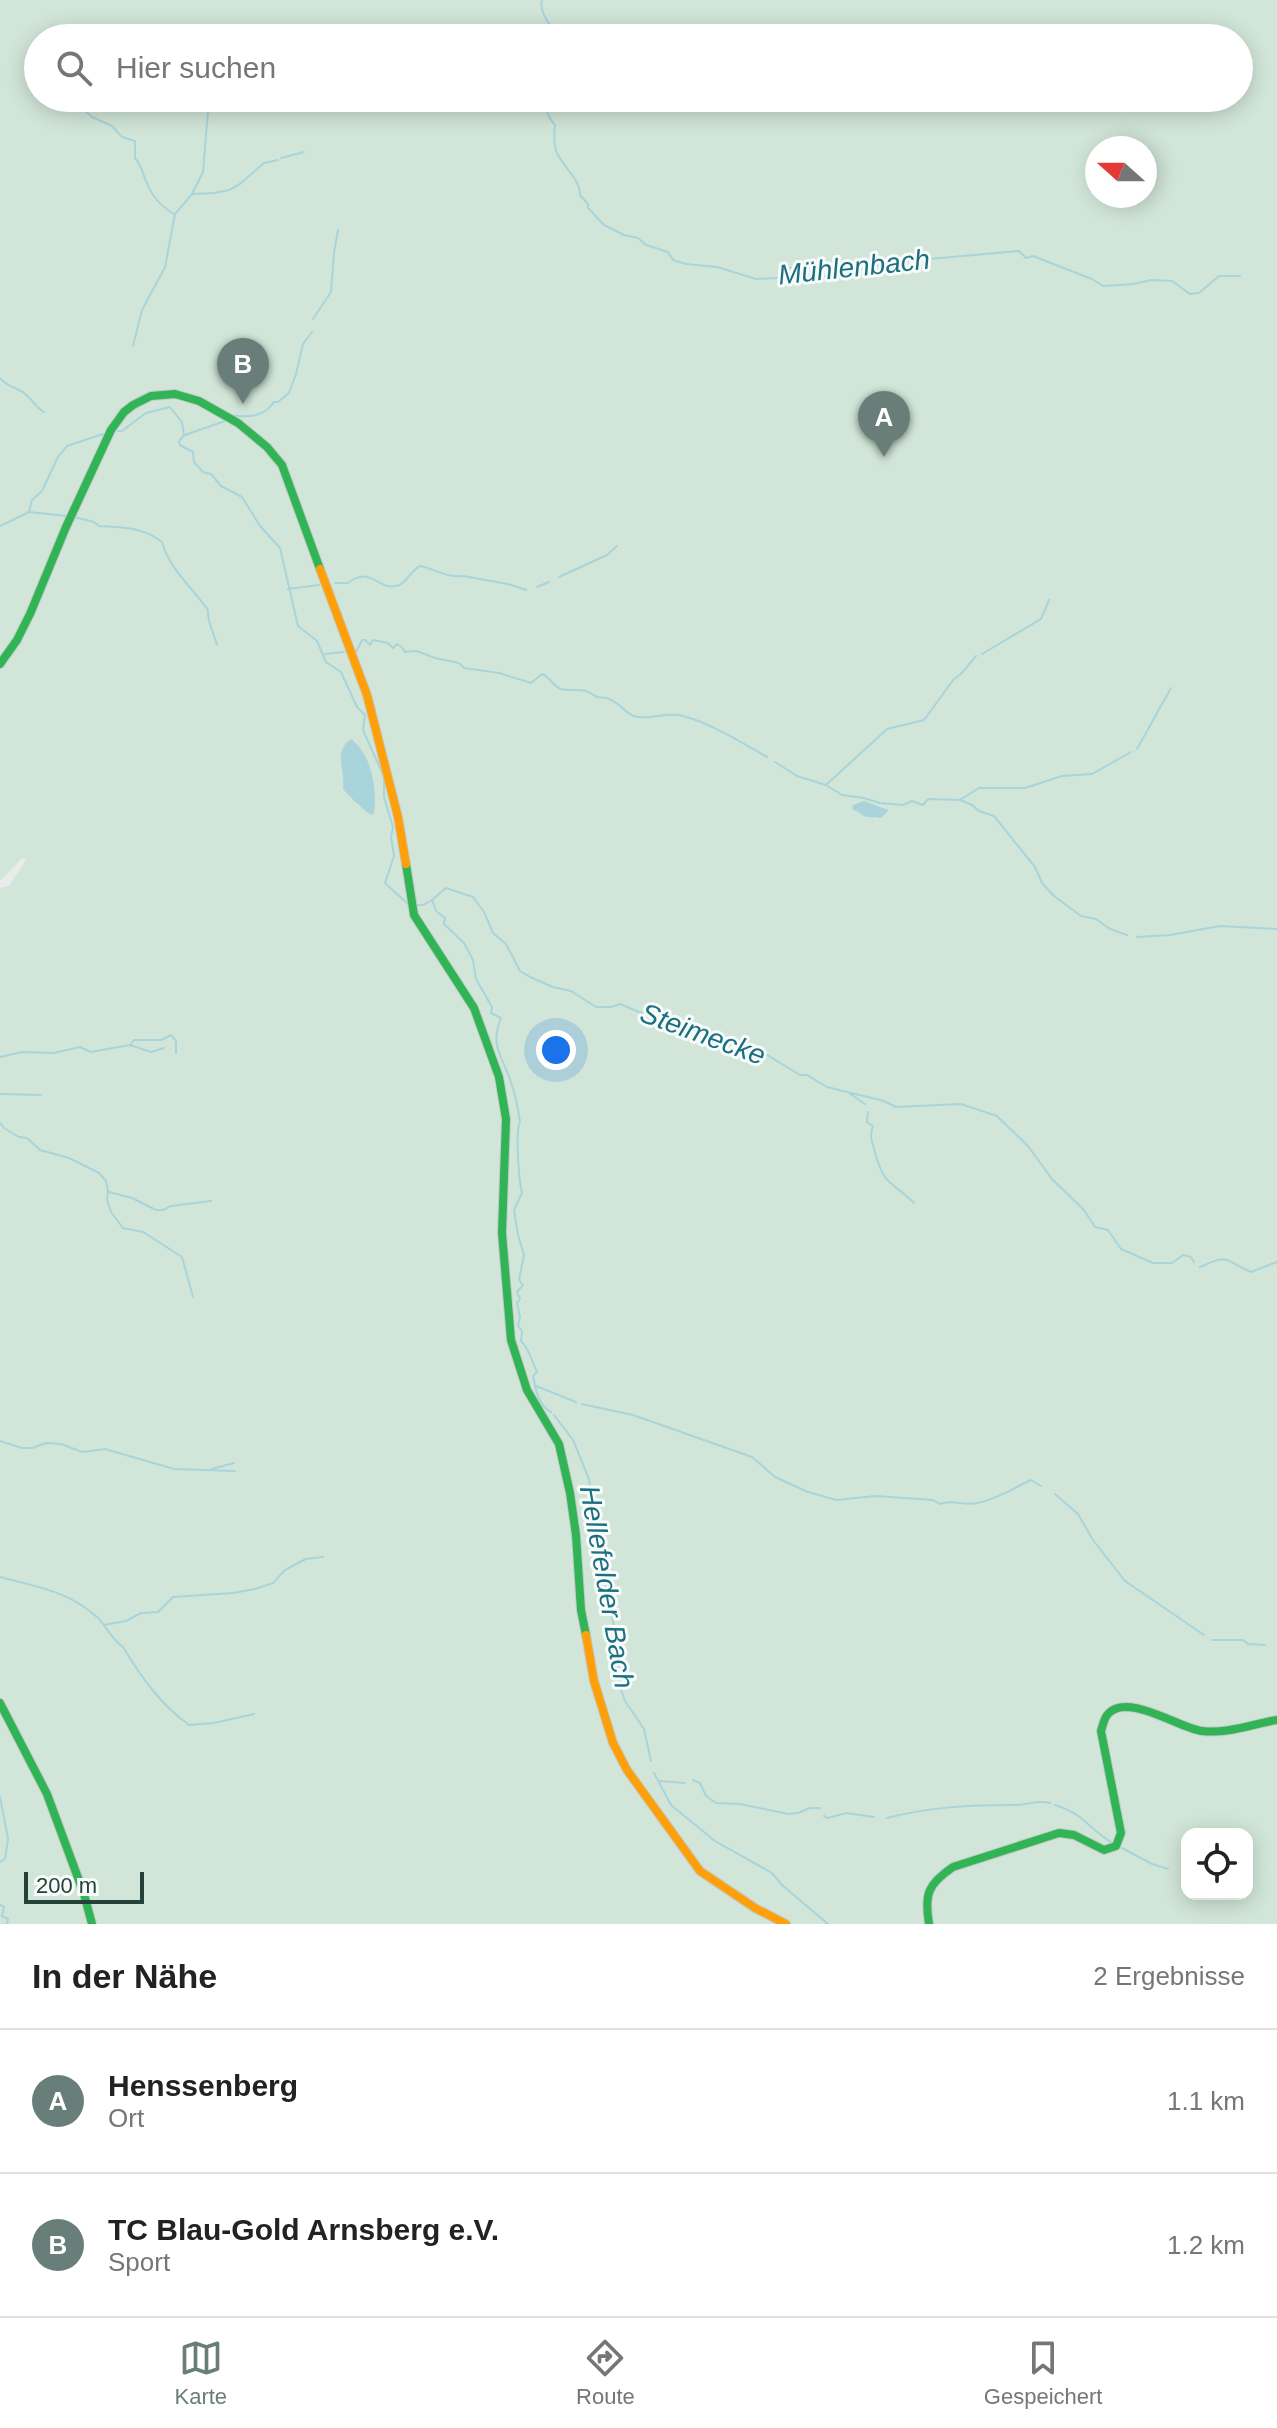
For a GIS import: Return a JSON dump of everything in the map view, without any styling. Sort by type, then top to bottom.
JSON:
[{"type":"main road","points":[[0,664],[26,625],[69,518],[115,422],[141,399],[162,393],[189,397],[223,414],[263,442],[282,465],[367,695],[398,817],[414,915],[474,1008],[499,1077],[506,1119],[502,1233],[511,1340],[527,1390],[559,1444],[570,1493],[587,1646],[613,1743],[627,1770],[700,1871],[786,1924]]},
{"type":"main road","points":[[0,1703],[47,1794],[92,1924]]},
{"type":"main road","points":[[929,1924],[924,1907],[928,1888],[962,1863],[1060,1833],[1073,1835],[1104,1850],[1116,1846],[1121,1833],[1101,1731],[1104,1718],[1114,1708],[1137,1708],[1200,1731],[1277,1720]]},
{"type":"green space","points":[[0,0],[1277,0],[1277,1924],[0,1924],[0,888],[9,886],[26,860],[22,858],[0,881]],"holes":[[[186,394],[227,415],[252,431],[283,465],[377,723],[280,466],[261,442],[211,408],[174,395],[141,400],[115,423],[115,418],[132,403],[147,397],[164,395]],[[354,740],[372,775],[374,813],[358,806],[343,789]],[[877,805],[889,810],[877,819],[855,812]]]},
{"type":"water","points":[[351,739],[364,753],[372,773],[375,804],[371,815],[343,789],[341,756],[345,744]]},
{"type":"water","points":[[864,801],[889,810],[881,818],[866,817],[852,809],[853,805]]},
{"type":"waterway","name":"Mühlenbach","points":[[542,0],[550,24]]},
{"type":"waterway","points":[[87,112],[112,126],[122,137],[135,141],[135,158],[149,188],[158,201],[174,214]]},
{"type":"waterway","points":[[133,346],[142,310],[165,267],[175,214],[192,194],[203,172],[208,112]]},
{"type":"waterway","name":"Mühlenbach","points":[[548,112],[555,125],[556,150],[575,179],[588,208],[604,225],[668,252],[673,260],[686,264],[717,267],[756,279],[777,278],[786,275],[790,268],[798,268],[808,275],[825,276],[885,263],[1019,251],[1026,258],[1033,256],[1103,286],[1151,280],[1172,281],[1190,294],[1199,293],[1219,276],[1240,276]]},
{"type":"waterway","points":[[281,158],[304,152]]},
{"type":"waterway","points":[[193,194],[229,190],[264,163],[278,160]]},
{"type":"waterway","points":[[313,319],[331,292],[338,230]]},
{"type":"waterway","points":[[231,415],[260,413],[289,393],[303,344],[312,332]]},
{"type":"waterway","points":[[0,378],[24,393],[44,412]]},
{"type":"waterway","name":"Hellefelder Bach","points":[[118,431],[146,413],[170,407],[182,422],[184,435],[179,441],[180,445],[193,452],[194,462],[203,472],[211,474],[221,486],[242,497],[260,526],[280,548],[298,626],[317,641],[326,662],[341,672],[357,707],[365,715],[363,730],[384,777],[384,797],[393,827],[394,856],[385,883],[408,904]]},
{"type":"waterway","points":[[185,435],[225,421]]},
{"type":"waterway","name":"Hellefelder Bach","points":[[0,526],[29,512],[32,500],[42,491],[58,457],[67,446],[103,434]]},
{"type":"waterway","points":[[29,512],[67,516]]},
{"type":"waterway","points":[[74,517],[99,526],[140,531],[162,542],[176,570],[208,610],[217,645]]},
{"type":"waterway","points":[[559,577],[607,555],[617,546]]},
{"type":"waterway","points":[[335,583],[348,583],[363,576],[384,585],[396,586],[420,566],[446,575],[508,584],[526,590]]},
{"type":"waterway","points":[[537,587],[549,582]]},
{"type":"waterway","points":[[288,589],[319,585]]},
{"type":"waterway","points":[[982,654],[1041,619],[1049,600]]},
{"type":"waterway","points":[[356,652],[362,640],[370,645],[373,640],[388,643],[393,648],[397,644],[405,652],[417,651],[459,663],[464,668],[499,673],[531,683],[542,674],[558,688],[586,691],[608,698],[634,716],[677,715],[693,719],[767,757]]},
{"type":"waterway","points":[[325,654],[344,652]]},
{"type":"waterway","points":[[827,784],[887,729],[924,720],[954,679],[976,656]]},
{"type":"waterway","points":[[1137,749],[1171,688]]},
{"type":"waterway","points":[[960,800],[979,788],[1025,788],[1062,776],[1092,774],[1131,752]]},
{"type":"waterway","points":[[775,762],[797,776],[826,785],[842,795],[903,805],[912,801],[923,805],[928,799],[960,800],[972,805],[994,816],[1054,896],[1081,916],[1096,919],[1110,929],[1127,935]]},
{"type":"waterway","name":"Steimecke","points":[[432,900],[446,888],[473,897],[493,933],[506,944],[520,971],[553,987],[571,991],[596,1007],[620,1004],[656,1019],[682,1022],[713,1038],[754,1047],[800,1075],[807,1075],[827,1087],[884,1101],[896,1107],[961,1104],[997,1116],[1028,1146],[1052,1179],[1084,1210],[1095,1227],[1108,1230],[1121,1249],[1153,1263],[1172,1263],[1183,1255],[1191,1257],[1194,1262]]},
{"type":"waterway","name":"Hellefelder Bach","points":[[415,905],[432,900],[436,911],[445,918],[444,924],[464,943],[473,960],[476,979],[492,1007],[491,1013],[501,1018],[497,1043],[510,1079],[520,1122],[518,1146],[522,1193],[514,1210],[524,1255],[519,1280],[523,1285],[517,1292],[520,1299],[517,1303],[518,1326],[522,1331],[521,1341],[537,1372],[533,1376],[538,1397],[551,1412]]},
{"type":"waterway","points":[[1137,937],[1220,926],[1277,929]]},
{"type":"waterway","points":[[130,1045],[134,1040],[161,1040],[171,1035],[176,1041],[176,1053]]},
{"type":"waterway","points":[[0,1057],[22,1052],[54,1053],[80,1047],[91,1052],[130,1045],[151,1052],[164,1048]]},
{"type":"waterway","points":[[849,1093],[865,1104]]},
{"type":"waterway","points":[[0,1094],[41,1095]]},
{"type":"waterway","points":[[868,1112],[867,1122],[873,1126],[871,1139],[882,1172],[914,1203]]},
{"type":"waterway","points":[[0,1123],[19,1137],[27,1138],[40,1150],[69,1158],[99,1173],[106,1181],[111,1212],[123,1228],[143,1232],[182,1257],[193,1297]]},
{"type":"waterway","points":[[109,1192],[132,1198],[156,1210],[211,1201]]},
{"type":"waterway","name":"Steimecke","points":[[1200,1267],[1222,1259],[1251,1272],[1277,1262]]},
{"type":"waterway","points":[[536,1386],[576,1402]]},
{"type":"waterway","points":[[582,1404],[633,1415],[752,1457],[775,1477],[836,1500],[876,1496],[933,1500],[940,1504],[972,1504],[998,1497],[1031,1480],[1041,1486]]},
{"type":"waterway","name":"Hellefelder Bach","points":[[554,1415],[573,1440],[589,1479],[596,1535],[615,1632],[620,1687],[625,1701],[644,1729],[651,1761]]},
{"type":"waterway","points":[[0,1441],[22,1448],[46,1443],[61,1444],[82,1452],[105,1449],[174,1469],[235,1471]]},
{"type":"waterway","points":[[212,1469],[234,1463]]},
{"type":"waterway","points":[[1055,1494],[1078,1514],[1093,1540],[1125,1581],[1204,1635]]},
{"type":"waterway","points":[[104,1625],[126,1621],[141,1613],[158,1612],[173,1597],[255,1589],[273,1583],[285,1570],[306,1559],[323,1557]]},
{"type":"waterway","points":[[0,1577],[52,1591],[87,1609],[123,1647],[144,1680],[189,1725],[254,1714]]},
{"type":"waterway","points":[[1212,1640],[1243,1640],[1248,1644],[1265,1645]]},
{"type":"waterway","name":"Hellefelder Bach","points":[[654,1773],[671,1805],[715,1841],[772,1873],[828,1924]]},
{"type":"waterway","points":[[693,1780],[700,1783],[706,1796],[716,1803],[740,1804],[788,1814],[820,1808]]},
{"type":"waterway","points":[[659,1781],[685,1783]]},
{"type":"waterway","points":[[0,1797],[8,1839],[5,1859],[0,1862]]},
{"type":"waterway","points":[[887,1818],[950,1807],[1050,1803]]},
{"type":"waterway","points":[[1055,1805],[1080,1817],[1113,1843]]},
{"type":"waterway","points":[[824,1816],[828,1818],[846,1813],[874,1817]]},
{"type":"waterway","points":[[1122,1848],[1168,1869]]},
{"type":"waterway","points":[[0,1905],[4,1907],[2,1916],[8,1919],[7,1924]]},
{"type":"traffic: fast","points":[[0,664],[30,614],[111,430],[124,412],[151,396],[175,394],[199,401],[238,423],[267,447],[282,465],[320,569]]},
{"type":"traffic: fast","points":[[406,864],[414,915],[474,1008],[499,1077],[506,1119],[502,1233],[511,1340],[527,1390],[559,1444],[576,1535],[581,1610],[586,1635]]},
{"type":"traffic: fast","points":[[0,1703],[47,1794],[92,1924]]},
{"type":"traffic: fast","points":[[929,1924],[927,1905],[930,1891],[938,1879],[953,1867],[1059,1833],[1074,1835],[1104,1850],[1116,1846],[1121,1833],[1101,1731],[1107,1716],[1117,1708],[1140,1709],[1192,1729],[1211,1732],[1277,1720]]},
{"type":"traffic: slow","points":[[320,569],[367,695],[398,817],[406,864]]},
{"type":"traffic: slow","points":[[586,1635],[594,1681],[613,1743],[627,1770],[700,1871],[755,1908],[786,1924]]},
{"type":"place","name":"TC Blau-Gold Arnsberg e.V.","points":[[243,404]]},
{"type":"place","name":"Henssenberg","points":[[884,457]]}]
